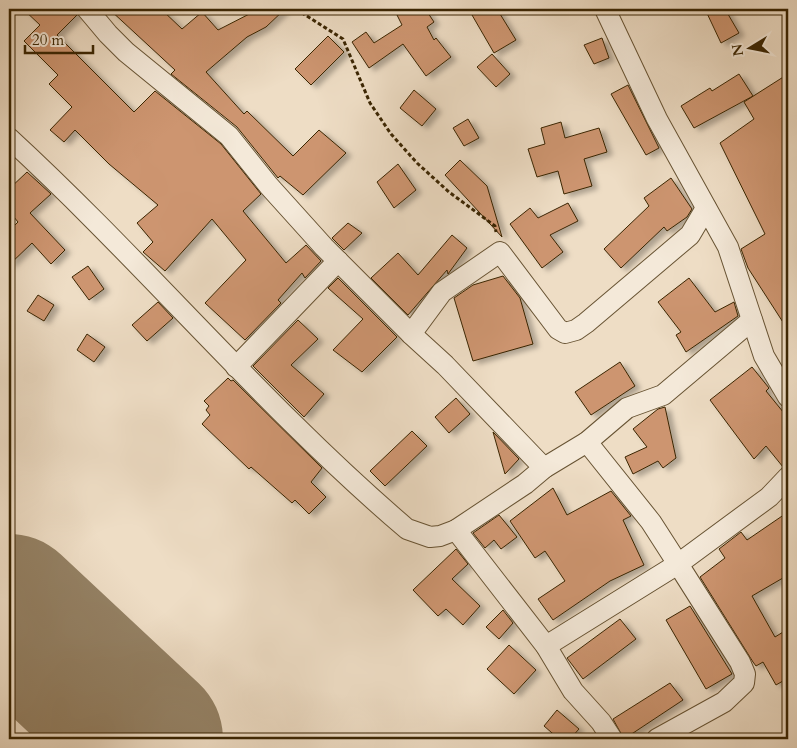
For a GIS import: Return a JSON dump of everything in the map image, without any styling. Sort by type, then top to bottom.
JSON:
[{"type":"street","points":[[87,9],[126,52],[230,136],[269,186],[338,261],[411,334],[445,364],[544,468]]},
{"type":"street","points":[[605,9],[657,119],[728,247],[745,293],[764,356],[788,397]]},
{"type":"street","points":[[9,138],[101,227],[236,367],[347,478],[407,529],[430,537],[440,536],[456,530],[525,484],[544,468],[587,442],[627,408],[663,395],[752,320]]},
{"type":"street","points":[[411,334],[442,292],[500,252],[558,329],[565,333],[576,330],[690,234],[706,208]]},
{"type":"street","points":[[236,367],[338,261]]},
{"type":"street","points":[[587,442],[651,522],[740,662],[745,674],[744,683],[724,702],[657,739]]},
{"type":"street","points":[[546,646],[678,564],[769,497],[788,477]]},
{"type":"street","points":[[456,530],[546,646],[572,691],[601,722],[612,739]]},
{"type":"path","points":[[296,9],[343,39],[370,103],[391,134],[417,163],[449,192],[496,226],[500,252]]},
{"type":"building","points":[[23,9],[75,9],[77,15],[57,35],[134,112],[155,91],[221,144],[261,194],[243,211],[286,263],[306,245],[321,261],[305,278],[302,273],[278,300],[281,303],[245,340],[205,303],[246,260],[212,219],[165,271],[143,252],[153,242],[137,223],[158,205],[109,164],[75,130],[64,142],[50,130],[72,107],[49,84],[58,75],[24,41],[40,25]]},
{"type":"building","points":[[109,9],[161,9],[182,29],[202,12],[218,30],[259,9],[285,9],[266,27],[247,37],[206,72],[244,114],[247,111],[293,156],[319,130],[346,153],[303,195],[280,176],[278,178],[237,127],[171,74],[175,70]]},
{"type":"building","points":[[394,9],[415,9],[419,14],[426,10],[434,22],[427,27],[434,40],[436,38],[451,57],[426,76],[403,44],[369,68],[352,42],[366,32],[374,43],[402,25]]},
{"type":"building","points":[[483,9],[497,9],[516,40],[494,53],[472,15]]},
{"type":"building","points":[[705,9],[725,9],[739,33],[721,43]]},
{"type":"building","points":[[328,36],[344,52],[311,85],[295,69]]},
{"type":"building","points":[[602,38],[609,58],[594,64],[584,45]]},
{"type":"building","points":[[492,54],[510,74],[496,87],[477,67]]},
{"type":"building","points":[[739,74],[753,96],[694,128],[681,106],[710,88],[712,91]]},
{"type":"building","points":[[788,74],[788,330],[748,268],[741,249],[765,234],[720,143],[754,119],[744,102]]},
{"type":"building","points":[[628,85],[659,148],[646,155],[611,94]]},
{"type":"building","points":[[414,90],[436,109],[422,126],[400,108]]},
{"type":"building","points":[[468,119],[479,138],[464,146],[453,128]]},
{"type":"building","points":[[561,122],[565,138],[599,128],[607,152],[584,159],[592,186],[564,194],[558,171],[537,177],[528,149],[545,144],[541,128]]},
{"type":"building","points":[[460,160],[487,186],[502,237],[445,175]]},
{"type":"building","points":[[398,164],[416,190],[394,208],[377,182]]},
{"type":"building","points":[[27,172],[51,194],[30,213],[65,250],[51,264],[32,243],[9,265],[9,231],[18,222],[9,211],[9,189]]},
{"type":"building","points":[[671,178],[692,209],[687,217],[667,231],[664,227],[621,268],[604,249],[649,206],[644,198]]},
{"type":"building","points":[[568,203],[578,221],[550,235],[563,252],[542,268],[510,224],[530,208],[538,218]]},
{"type":"building","points":[[348,223],[362,233],[344,250],[332,238]]},
{"type":"building","points":[[452,235],[467,248],[448,274],[447,270],[408,315],[371,278],[398,253],[418,275]]},
{"type":"building","points":[[88,266],[104,289],[89,300],[72,277]]},
{"type":"building","points":[[503,276],[520,298],[533,344],[473,361],[454,298],[473,285]]},
{"type":"building","points":[[338,278],[397,337],[362,372],[333,350],[363,319],[328,288]]},
{"type":"building","points":[[689,278],[715,312],[734,302],[738,316],[686,352],[676,335],[681,332],[658,302]]},
{"type":"building","points":[[38,295],[54,305],[44,321],[27,311]]},
{"type":"building","points":[[158,302],[173,318],[147,341],[132,325]]},
{"type":"building","points":[[298,320],[318,339],[291,365],[324,394],[304,417],[253,366]]},
{"type":"building","points":[[87,334],[105,347],[94,362],[77,350]]},
{"type":"building","points":[[620,362],[635,386],[591,415],[575,392]]},
{"type":"building","points":[[752,367],[769,388],[766,391],[788,418],[788,465],[783,467],[766,446],[754,459],[710,400]]},
{"type":"building","points":[[228,378],[231,381],[233,380],[322,468],[311,482],[326,497],[309,514],[295,500],[292,503],[251,467],[249,469],[202,424],[210,415],[206,410],[209,406],[204,401]]},
{"type":"building","points":[[456,398],[470,414],[449,433],[435,417]]},
{"type":"building","points":[[665,407],[676,458],[663,468],[658,461],[633,474],[625,457],[647,447],[633,429],[658,409]]},
{"type":"building","points":[[412,431],[427,446],[385,486],[370,471]]},
{"type":"building","points":[[493,432],[519,459],[505,474]]},
{"type":"building","points":[[553,488],[567,515],[611,491],[631,516],[623,520],[644,565],[610,581],[553,620],[538,599],[565,581],[545,551],[535,558],[510,521]]},
{"type":"building","points":[[788,512],[788,575],[752,596],[775,637],[788,629],[788,678],[776,685],[763,662],[756,666],[753,662],[700,577],[725,558],[719,549],[741,532],[747,540]]},
{"type":"building","points":[[499,515],[517,537],[501,549],[494,540],[485,548],[473,533]]},
{"type":"building","points":[[456,549],[468,564],[452,579],[480,606],[463,625],[446,609],[438,616],[413,590]]},
{"type":"building","points":[[690,606],[732,674],[706,689],[666,620]]},
{"type":"building","points":[[503,610],[513,623],[499,639],[486,627]]},
{"type":"building","points":[[620,619],[636,639],[583,679],[567,658]]},
{"type":"building","points":[[509,645],[536,670],[514,694],[487,669]]},
{"type":"building","points":[[670,683],[683,700],[624,739],[613,719]]},
{"type":"building","points":[[557,710],[579,729],[570,739],[559,739],[544,726]]},
{"type":"runway","points":[[9,610],[147,739]]}]
